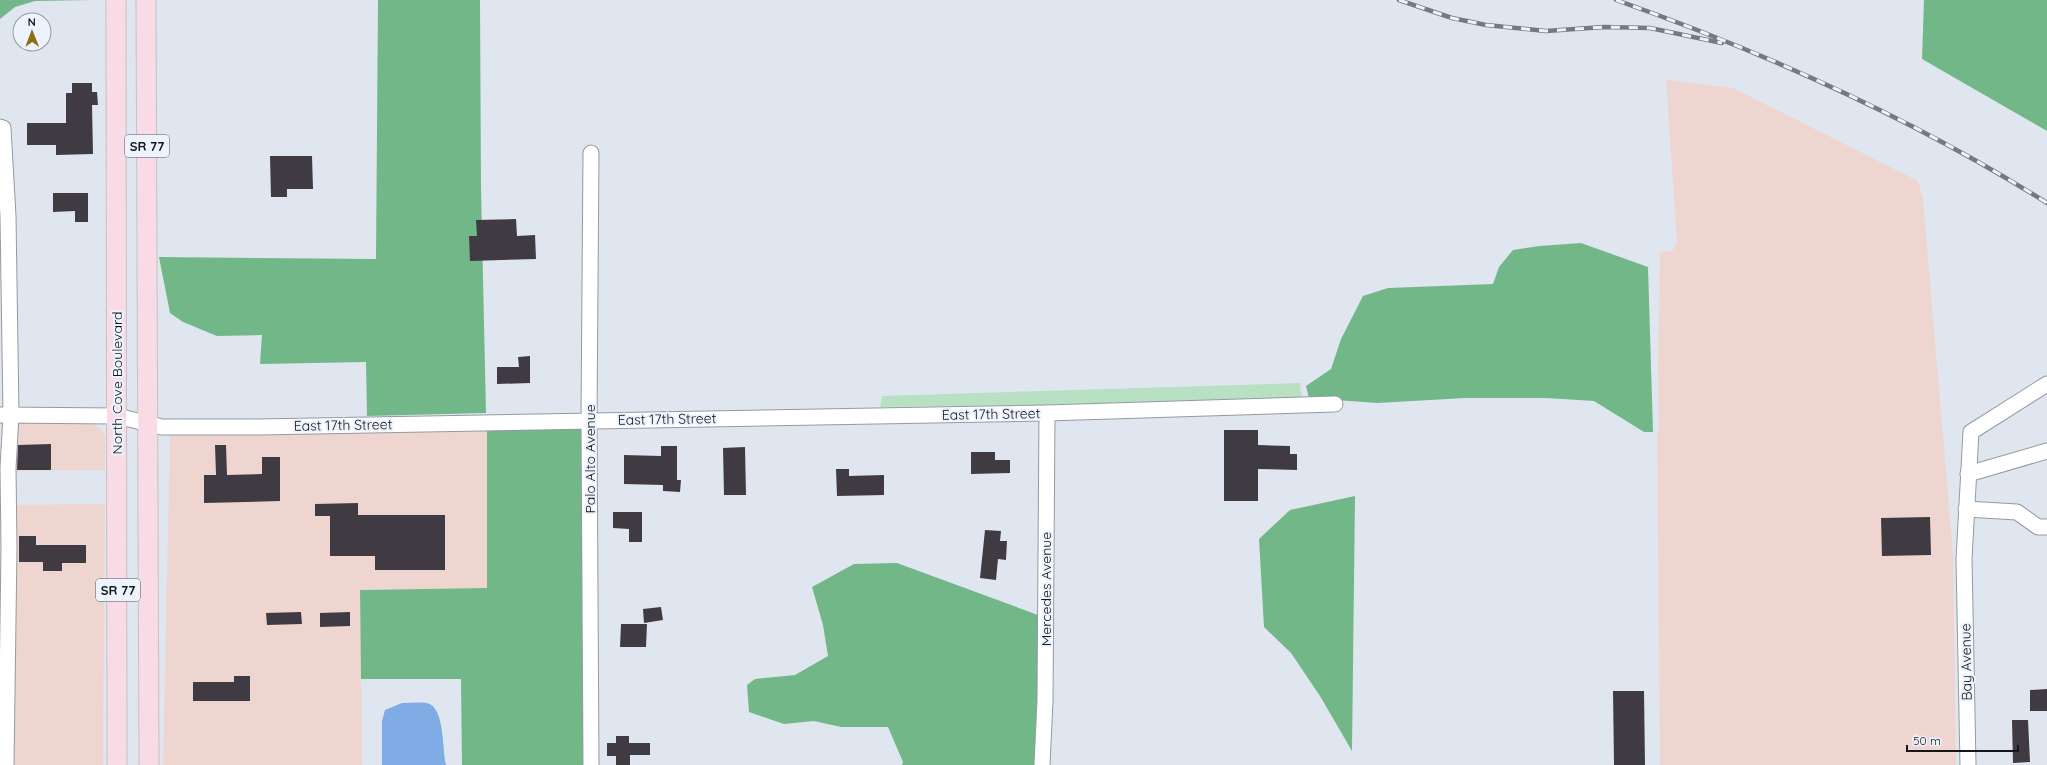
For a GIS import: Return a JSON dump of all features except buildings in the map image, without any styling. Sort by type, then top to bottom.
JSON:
[{"type":"main road","name":"North Cove Boulevard","points":[[116,0],[117,765]]},
{"type":"main road","name":"SR 77","points":[[146,0],[149,765]]},
{"type":"street","points":[[0,127],[4,128],[8,216],[6,415],[9,547],[6,765]]},
{"type":"street","name":"Palo Alto Avenue","points":[[591,153],[589,420],[591,765]]},
{"type":"street","name":"Bay Avenue","points":[[1968,765],[1964,559],[1970,432],[2047,384]]},
{"type":"street","name":"East 17th Street","points":[[6,415],[117,416],[162,427],[1047,413],[1335,404]]},
{"type":"street","name":"Mercedes Avenue","points":[[1042,765],[1045,701],[1047,413]]},
{"type":"street","points":[[1968,474],[2047,451]]},
{"type":"street","points":[[1966,509],[2017,512],[2038,527],[2047,527]]},
{"type":"shaded area","points":[[1666,80],[1733,88],[1918,181],[1923,199],[1953,554],[1956,765],[1660,765],[1657,434],[1659,431],[1658,369],[1660,252],[1672,251],[1677,243]]},
{"type":"shaded area","points":[[4,422],[90,422],[101,429],[105,437],[105,470],[4,471]]},
{"type":"shaded area","points":[[487,430],[487,588],[360,590],[362,765],[163,765],[170,435]]},
{"type":"shaded area","points":[[105,504],[103,765],[5,765],[5,505]]},
{"type":"green space","points":[[0,0],[93,0],[35,1],[15,7],[0,19]]},
{"type":"green space","points":[[378,0],[480,0],[481,187],[486,413],[367,416],[366,362],[260,364],[262,335],[217,336],[183,322],[170,313],[159,257],[376,259]]},
{"type":"green space","points":[[1924,0],[2047,0],[2047,131],[1922,59]]},
{"type":"green space","points":[[1581,243],[1648,267],[1653,432],[1644,432],[1594,401],[1546,398],[1465,398],[1377,403],[1309,398],[1306,386],[1331,369],[1341,339],[1363,296],[1388,288],[1493,284],[1499,267],[1513,250],[1540,246]]},
{"type":"green space","points":[[1301,383],[1300,388],[1302,397],[1046,405],[880,407],[882,396]]},
{"type":"green space","points":[[582,429],[584,765],[462,765],[461,679],[361,679],[360,590],[487,588],[487,430]]},
{"type":"green space","points":[[1355,496],[1352,751],[1320,696],[1291,653],[1264,627],[1259,539],[1290,510]]},
{"type":"green space","points":[[897,563],[1038,615],[1037,701],[1034,765],[902,765],[903,762],[888,727],[841,727],[814,721],[784,724],[749,712],[747,685],[755,679],[795,675],[828,656],[823,625],[812,587],[854,564]]},
{"type":"water","points":[[402,703],[427,703],[433,706],[440,720],[446,765],[382,765],[382,721],[385,710]]},
{"type":"railway","points":[[1399,0],[1452,18],[1486,25],[1546,31],[1604,27],[1650,28],[1722,43]]},
{"type":"railway","points":[[1616,0],[1728,42],[1783,65],[1891,115],[1996,172],[2047,203]]}]
